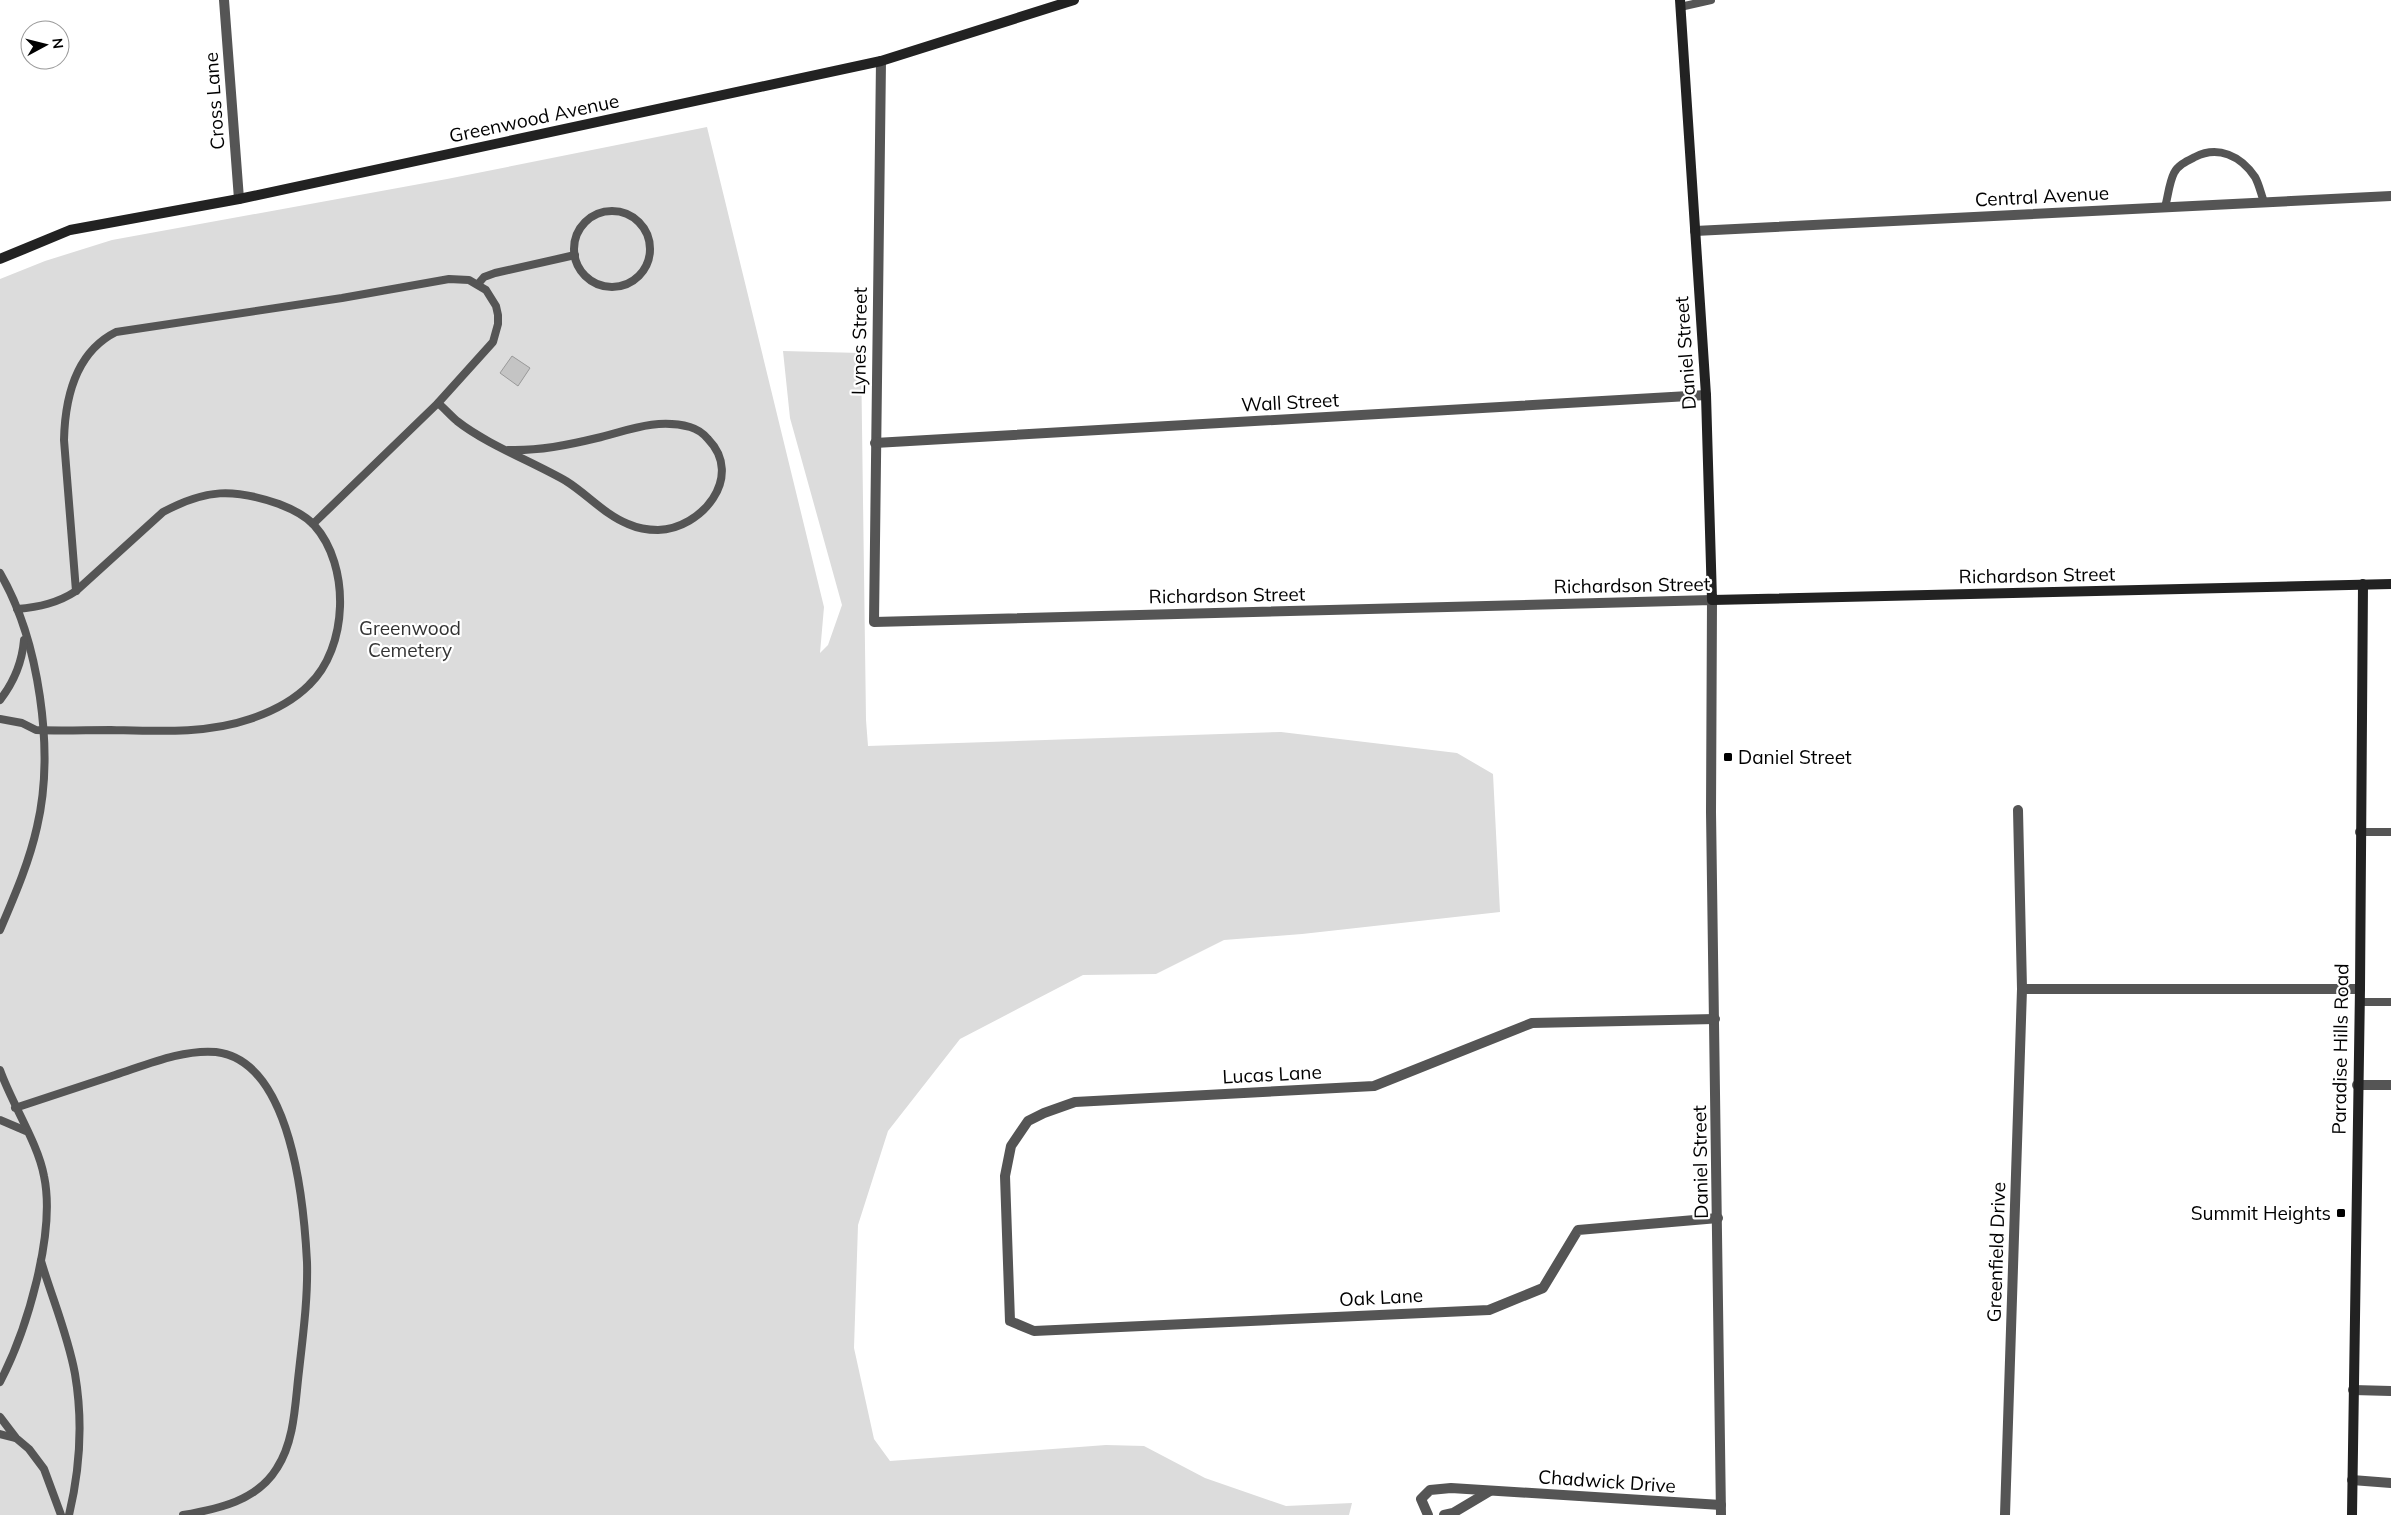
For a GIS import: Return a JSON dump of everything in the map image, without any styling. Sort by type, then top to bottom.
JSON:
[{"type":"street","name":"Cross Lane","points":[[224,0],[239,199]]},
{"type":"street","name":"Greenwood Avenue","points":[[0,259],[70,230],[239,199],[881,61],[1074,0]]},
{"type":"street","name":"Daniel Street","points":[[1680,3],[1706,395],[1712,600],[1711,812],[1721,1510]]},
{"type":"street","name":"Lynes Street","points":[[874,622],[881,61]]},
{"type":"street","name":"Central Avenue","points":[[1695,231],[2391,196]]},
{"type":"street","name":"Wall Street","points":[[875,443],[1706,395]]},
{"type":"street","name":"Paradise Hills Road","points":[[2352,1515],[2357,1084],[2360,988],[2363,584]]},
{"type":"street","name":"Richardson Street","points":[[874,622],[2391,584]]},
{"type":"street","name":"Greenfield Drive","points":[[2005,1515],[2022,989],[2018,810]]},
{"type":"street","points":[[2022,989],[2360,988]]},
{"type":"street","name":"Lucas Lane","points":[[1010,1321],[1005,1176],[1011,1146],[1028,1121],[1044,1112],[1075,1102],[1374,1086],[1532,1023],[1715,1019]]},
{"type":"street","points":[[2357,1084],[2391,1085]]},
{"type":"street","name":"Oak Lane","points":[[1010,1321],[1034,1331],[1489,1310],[1543,1288],[1578,1230],[1718,1218]]},
{"type":"street","points":[[2353,1390],[2391,1391]]},
{"type":"street","points":[[2352,1480],[2391,1483]]},
{"type":"street","name":"Chadwick Drive","points":[[1428,1515],[1421,1499],[1430,1490],[1451,1488],[1721,1510]]},
{"type":"street","points":[[1444,1515],[1453,1513],[1490,1491]]},
{"type":"lane","points":[[1680,3],[1711,0]]},
{"type":"lane","points":[[2165,207],[2174,173],[2183,163],[2198,155],[2218,152],[2229,154],[2246,166],[2256,178],[2264,202]]},
{"type":"lane","points":[[603,212],[625,212],[635,218],[645,230],[650,245],[650,256],[640,275],[627,284],[612,288],[596,283],[583,274],[574,255],[578,233],[584,223],[592,216],[603,212]]},
{"type":"lane","points":[[478,284],[484,277],[494,273],[574,255]]},
{"type":"lane","points":[[76,591],[64,440],[65,416],[71,389],[81,365],[91,350],[102,339],[116,332],[333,300],[449,279],[469,280],[478,284],[486,290],[496,306],[498,324],[496,333],[487,349],[438,402],[314,524]]},
{"type":"lane","points":[[438,402],[458,422],[508,450],[568,482],[617,518],[642,529],[675,528],[692,521],[713,500],[719,488],[722,475],[719,455],[713,444],[696,430],[674,424],[632,427],[600,438],[543,449],[508,450]]},
{"type":"lane","points":[[0,719],[43,730],[157,731],[223,725],[248,720],[285,704],[309,685],[324,666],[334,646],[339,598],[336,570],[330,549],[314,524],[301,514],[256,497],[240,493],[207,494],[180,503],[163,512],[76,591],[52,603],[17,609]]},
{"type":"lane","points":[[0,573],[17,609],[25,633],[41,702],[43,778],[37,827],[21,882],[0,930]]},
{"type":"lane","points":[[0,700],[14,679],[21,662],[25,633]]},
{"type":"lane","points":[[2360,832],[2391,832]]},
{"type":"lane","points":[[2359,1002],[2391,1002]]},
{"type":"lane","points":[[15,1108],[147,1064],[197,1053],[216,1052],[232,1057],[247,1065],[273,1096],[286,1129],[297,1178],[307,1263],[303,1338],[291,1435],[277,1470],[253,1493],[235,1503],[214,1510],[183,1515]]},
{"type":"lane","points":[[0,1070],[15,1108],[37,1153],[44,1176],[46,1212],[32,1300],[19,1339],[0,1382]]},
{"type":"lane","points":[[0,1120],[26,1131]]},
{"type":"lane","points":[[40,1258],[69,1348],[78,1394],[78,1464],[70,1515]]},
{"type":"lane","points":[[0,1417],[44,1469],[62,1515]]},
{"type":"lane","points":[[0,1434],[16,1438]]},
{"type":"green space","name":"Greenwood Cemetery","points":[[707,127],[824,607],[820,653],[828,645],[842,605],[790,418],[783,351],[861,353],[866,720],[868,746],[1281,732],[1457,753],[1493,774],[1500,912],[1302,934],[1224,940],[1156,974],[1083,975],[960,1039],[888,1131],[858,1225],[854,1348],[874,1439],[890,1461],[1106,1445],[1144,1446],[1205,1478],[1286,1506],[1352,1503],[1349,1515],[0,1515],[0,279],[45,261],[112,240],[447,179]]},
{"type":"building","points":[[512,356],[530,368],[518,386],[500,373]]},
{"type":"place","name":"Daniel Street","points":[[1728,757]]},
{"type":"place","name":"Summit Heights","points":[[2341,1213]]}]
